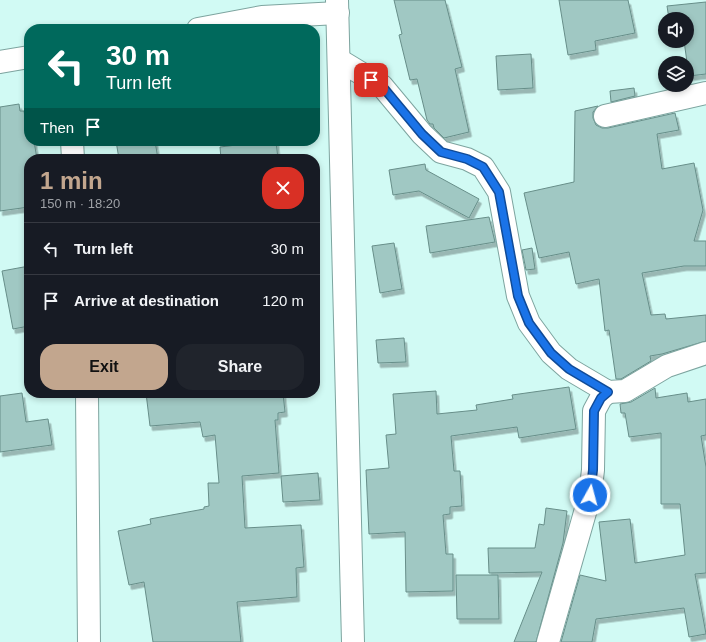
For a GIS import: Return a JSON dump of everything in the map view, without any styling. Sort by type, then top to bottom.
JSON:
[{"type":"street","points":[[225,24],[337,6],[340,60],[353,642]]},
{"type":"street","points":[[0,62],[24,58]]},
{"type":"street","points":[[340,60],[382,86],[422,134],[441,152],[467,159],[483,167],[499,192],[518,296],[529,323],[551,353],[569,369],[608,392],[625,391],[667,366],[706,353]]},
{"type":"street","points":[[605,116],[706,93]]},
{"type":"street","points":[[548,642],[590,495],[593,470],[594,411],[601,398],[608,392]]},
{"type":"street","points":[[87,398],[89,642]]},
{"type":"building","points":[[394,0],[445,0],[462,67],[455,69],[469,132],[444,138],[434,128],[433,124],[430,124],[427,120],[417,79],[410,80],[399,35],[402,34]]},
{"type":"building","points":[[559,0],[628,0],[635,33],[595,41],[596,50],[568,55]]},
{"type":"building","points":[[706,2],[706,74],[694,75],[694,56],[686,56],[685,48],[694,48],[694,12],[668,12],[667,6]]},
{"type":"building","points":[[531,54],[533,88],[498,90],[496,56]]},
{"type":"building","points":[[634,88],[635,96],[611,102],[610,91]]},
{"type":"building","points":[[19,104],[20,111],[24,111],[24,146],[35,146],[36,154],[24,154],[24,208],[0,211],[0,107]]},
{"type":"building","points":[[598,106],[593,112],[593,118],[596,125],[602,128],[608,128],[675,113],[679,130],[657,134],[662,169],[694,163],[703,210],[694,241],[706,241],[706,266],[684,266],[642,273],[651,315],[665,314],[666,319],[706,315],[706,341],[650,356],[651,361],[621,379],[616,379],[609,330],[605,331],[599,279],[576,284],[569,252],[539,258],[524,193],[574,182],[575,111]]},
{"type":"building","points":[[117,146],[156,146],[157,154],[118,154]]},
{"type":"building","points":[[277,146],[277,154],[221,154],[220,147]]},
{"type":"building","points":[[425,164],[426,170],[479,199],[469,218],[419,191],[393,195],[389,170]]},
{"type":"building","points":[[489,217],[495,242],[430,253],[426,226]]},
{"type":"building","points":[[394,243],[402,289],[380,293],[372,246]]},
{"type":"building","points":[[532,248],[535,269],[526,270],[522,250]]},
{"type":"building","points":[[24,267],[24,327],[13,329],[2,271]]},
{"type":"building","points":[[404,338],[406,362],[378,363],[376,340]]},
{"type":"building","points":[[569,387],[576,429],[519,438],[517,427],[451,436],[454,471],[460,471],[462,506],[450,507],[450,514],[443,515],[446,554],[453,554],[453,591],[406,592],[405,532],[369,534],[366,470],[389,468],[386,435],[396,434],[393,394],[436,391],[437,414],[477,410],[476,405],[513,399],[512,395]]},
{"type":"building","points":[[655,388],[656,398],[687,393],[688,402],[706,399],[706,435],[701,436],[706,467],[706,573],[695,574],[706,634],[689,637],[684,608],[596,619],[592,642],[561,642],[580,575],[606,581],[599,522],[630,519],[635,563],[685,555],[680,504],[661,504],[661,433],[629,437],[625,413],[621,413],[620,404],[631,402]]},
{"type":"building","points":[[22,393],[26,422],[48,419],[52,445],[0,452],[0,396]]},
{"type":"building","points":[[147,398],[284,398],[285,412],[278,413],[278,420],[275,420],[279,473],[242,476],[245,528],[301,525],[304,567],[296,568],[297,597],[237,602],[241,642],[153,642],[144,582],[129,585],[118,531],[151,524],[150,519],[204,509],[204,507],[209,506],[208,483],[219,483],[215,435],[203,437],[200,422],[150,426]]},
{"type":"building","points":[[318,473],[320,500],[283,502],[281,476]]},
{"type":"building","points":[[546,508],[567,511],[563,543],[536,642],[514,642],[542,572],[489,573],[488,548],[535,548],[539,524],[544,525]]},
{"type":"building","points":[[456,575],[498,575],[499,619],[457,619]]},
{"type":"route","points":[[371,80],[382,86],[422,134],[441,152],[467,159],[483,167],[499,192],[518,296],[529,323],[551,353],[569,369],[608,392],[601,398],[594,411],[593,470],[590,495]]}]
